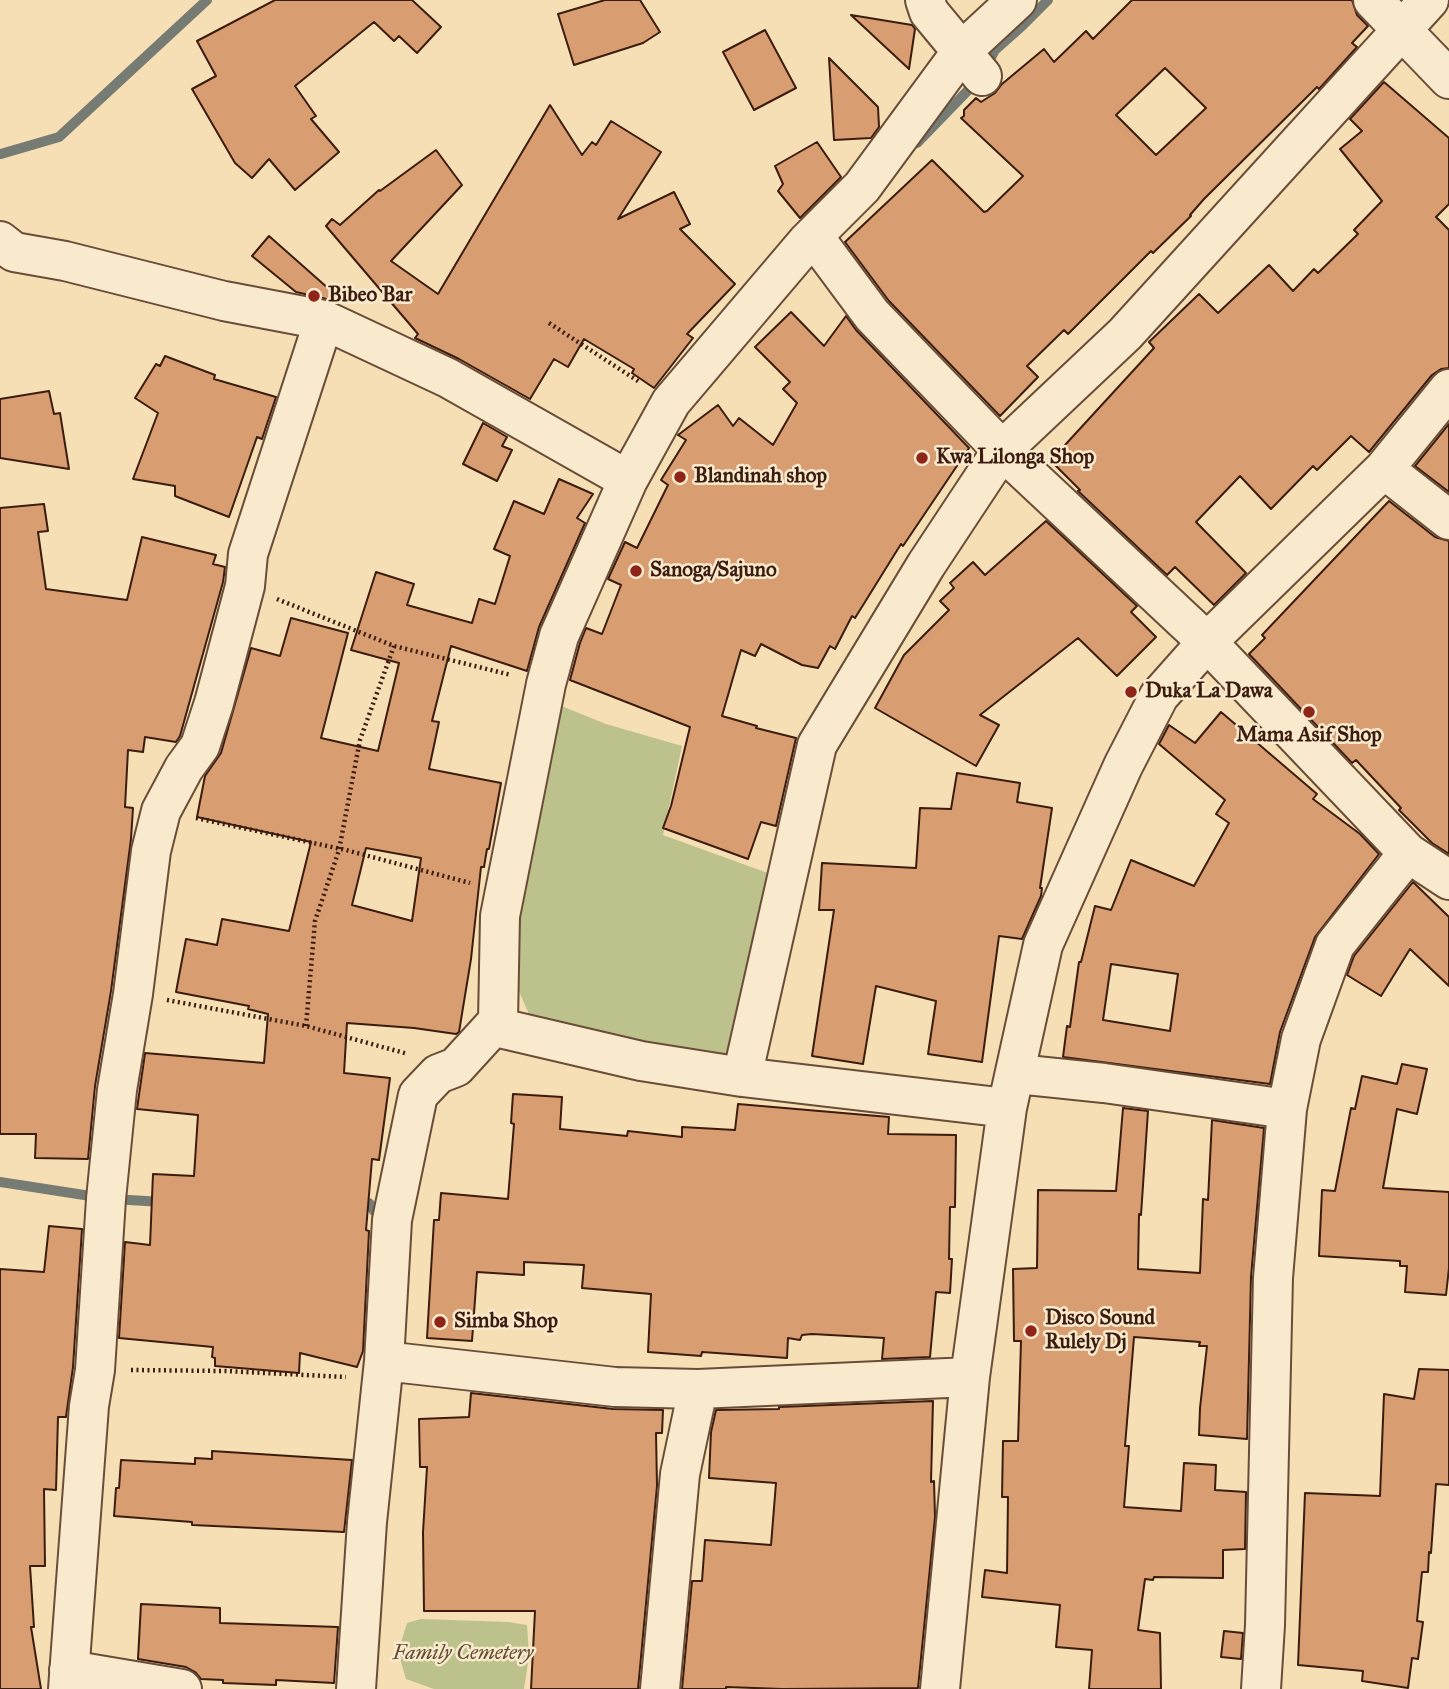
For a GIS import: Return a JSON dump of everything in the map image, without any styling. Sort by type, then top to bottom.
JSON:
[{"type":"street","points":[[925,0],[929,12],[972,64]]},
{"type":"street","points":[[1017,0],[1005,13],[972,64],[862,187],[807,242],[671,402],[628,480],[559,636],[546,684],[500,916],[498,1021],[504,1029],[629,1058],[742,1077],[1012,1091],[1104,1083],[1287,1109]]},
{"type":"street","points":[[1373,0],[1449,79]]},
{"type":"street","points":[[742,1077],[817,745],[926,565],[1002,450],[1125,334],[1429,0]]},
{"type":"street","points":[[807,242],[820,245],[872,315],[1002,450],[1207,642],[1408,853],[1449,880]]},
{"type":"street","points":[[7,246],[224,301],[324,320],[448,379],[628,480]]},
{"type":"street","points":[[182,1689],[69,1679],[117,1090],[133,994],[151,851],[161,811],[184,768],[200,746],[245,586],[248,554],[324,320]]},
{"type":"street","points":[[940,1689],[970,1377],[1012,1091],[1043,945],[1123,766],[1160,696],[1207,642],[1384,469],[1449,389]]},
{"type":"street","points":[[1384,469],[1449,520]]},
{"type":"street","points":[[1261,1689],[1265,1625],[1273,1278],[1287,1109],[1301,1039],[1335,945],[1408,853]]},
{"type":"street","points":[[356,1689],[367,1522],[383,1370],[392,1220],[418,1095],[438,1074],[456,1067],[498,1021]]},
{"type":"street","points":[[383,1370],[615,1387],[698,1389],[970,1377]]},
{"type":"street","points":[[660,1689],[680,1474],[698,1389]]},
{"type":"path","points":[[549,323],[671,402]]},
{"type":"path","points":[[245,586],[394,646],[546,684]]},
{"type":"path","points":[[306,1027],[315,921],[339,850],[360,740],[394,646]]},
{"type":"path","points":[[161,811],[339,850],[505,892]]},
{"type":"path","points":[[133,994],[306,1027],[456,1067]]},
{"type":"path","points":[[95,1370],[383,1370]]},
{"type":"green space","points":[[559,705],[606,724],[682,746],[663,835],[776,876],[740,1060],[541,1042],[518,989],[514,928]]},
{"type":"green space","name":"Family Cemetery","points":[[421,1619],[527,1625],[529,1656],[524,1689],[434,1689],[406,1679],[398,1652],[407,1623]]},
{"type":"building","points":[[275,0],[412,0],[441,27],[417,53],[399,36],[394,41],[374,22],[295,86],[316,116],[311,119],[339,152],[295,190],[269,159],[252,178],[235,163],[192,89],[216,76],[197,41]]},
{"type":"building","points":[[605,0],[640,0],[660,32],[643,43],[574,65],[558,14]]},
{"type":"building","points":[[1132,0],[1352,0],[1357,15],[1368,26],[1352,43],[1357,47],[1319,89],[1317,87],[1204,199],[1191,216],[1153,253],[1151,251],[1068,334],[1064,330],[1027,366],[1038,377],[1000,416],[889,301],[845,242],[932,160],[984,212],[987,211],[1023,176],[961,118],[964,116],[964,110],[976,98],[981,102],[995,93],[1044,49],[1054,62],[1086,31],[1093,39]],"holes":[[[1165,68],[1206,108],[1156,155],[1116,115]]]},
{"type":"building","points":[[851,15],[912,25],[915,29],[909,69]]},
{"type":"building","points":[[765,30],[796,88],[754,110],[723,52]]},
{"type":"building","points":[[829,58],[878,107],[879,127],[871,138],[834,140]]},
{"type":"building","points":[[1384,82],[1449,138],[1449,204],[1436,217],[1449,230],[1449,368],[1441,369],[1432,375],[1369,452],[1351,436],[1317,470],[1313,466],[1271,509],[1240,476],[1196,522],[1246,573],[1214,605],[1175,567],[1167,575],[1078,491],[1080,490],[1053,463],[1067,448],[1065,445],[1154,348],[1149,342],[1199,294],[1218,313],[1269,265],[1293,291],[1314,269],[1318,273],[1358,234],[1354,230],[1382,201],[1340,149],[1362,131],[1350,119]]},
{"type":"building","points":[[550,105],[582,155],[592,142],[596,145],[611,121],[661,152],[618,219],[674,192],[690,224],[680,229],[735,284],[687,334],[693,338],[654,388],[632,373],[634,369],[584,339],[568,367],[554,359],[530,399],[415,338],[418,334],[326,226],[332,219],[340,225],[379,190],[436,150],[462,185],[391,261],[438,294]]},
{"type":"building","points":[[817,142],[841,177],[800,218],[778,191],[783,184],[775,166]]},
{"type":"building","points":[[269,236],[338,297],[335,301],[296,292],[252,256]]},
{"type":"building","points":[[791,312],[824,346],[846,316],[856,330],[969,448],[903,546],[901,544],[855,618],[852,616],[835,649],[830,646],[818,668],[802,665],[761,644],[755,656],[741,650],[722,716],[796,738],[776,826],[761,822],[748,859],[663,828],[690,727],[570,680],[586,628],[602,634],[621,585],[608,579],[625,542],[637,548],[668,485],[661,480],[686,440],[678,435],[718,405],[733,426],[739,418],[773,445],[797,403],[783,389],[790,382],[755,347]]},
{"type":"building","points":[[165,356],[215,375],[214,379],[276,397],[262,439],[257,437],[229,517],[175,496],[175,486],[133,479],[158,413],[135,398],[156,364],[160,366]]},
{"type":"building","points":[[49,391],[54,414],[60,413],[69,469],[0,458],[0,399]]},
{"type":"building","points":[[483,423],[507,437],[502,446],[512,450],[497,481],[463,464]]},
{"type":"building","points":[[1449,424],[1449,492],[1415,466]]},
{"type":"building","points":[[559,479],[593,494],[577,518],[585,523],[539,627],[527,671],[451,646],[432,721],[439,722],[429,769],[501,783],[489,849],[484,867],[481,867],[471,959],[459,1032],[456,1034],[347,1023],[344,1073],[390,1078],[379,1160],[372,1159],[366,1230],[369,1231],[363,1351],[357,1367],[300,1353],[299,1373],[215,1366],[213,1347],[119,1338],[125,1242],[150,1245],[153,1174],[194,1176],[198,1115],[137,1109],[145,1053],[264,1063],[268,1014],[248,1009],[249,1006],[176,992],[186,939],[217,945],[222,919],[289,931],[311,842],[197,817],[205,776],[221,753],[251,648],[280,656],[291,618],[348,633],[321,738],[378,751],[399,663],[351,650],[376,572],[414,584],[407,605],[472,623],[479,599],[495,604],[510,556],[494,549],[514,501],[544,514]],"holes":[[[366,848],[421,858],[412,921],[352,905]]]},
{"type":"building","points":[[1389,501],[1435,537],[1449,541],[1449,854],[1432,843],[1399,810],[1401,808],[1356,760],[1352,763],[1249,654],[1265,638],[1262,635]]},
{"type":"building","points":[[44,504],[48,531],[38,532],[46,589],[127,600],[142,537],[216,555],[213,564],[225,567],[180,736],[176,742],[145,737],[143,752],[128,750],[125,807],[133,808],[131,839],[111,991],[95,1086],[88,1159],[35,1158],[36,1134],[0,1134],[0,508]]},
{"type":"building","points":[[1046,521],[1137,606],[1131,612],[1156,637],[1117,676],[1078,638],[980,715],[999,725],[976,766],[875,708],[904,655],[949,610],[940,601],[954,588],[950,583],[973,562],[985,575]]},
{"type":"building","points":[[1221,712],[1317,794],[1313,799],[1360,834],[1379,854],[1315,937],[1280,1032],[1270,1084],[1063,1057],[1079,962],[1095,906],[1111,910],[1131,860],[1194,886],[1229,823],[1216,814],[1225,800],[1159,744],[1169,725],[1195,743]],"holes":[[[1111,964],[1178,974],[1170,1031],[1103,1020]]]},
{"type":"building","points":[[957,773],[1020,783],[1017,802],[1052,808],[1041,896],[1022,939],[999,936],[982,1062],[928,1054],[936,1001],[876,986],[863,1064],[812,1056],[834,910],[819,910],[822,863],[916,868],[920,808],[951,809]]},
{"type":"building","points":[[1413,882],[1449,917],[1449,986],[1410,949],[1381,996],[1347,975],[1354,956]]},
{"type":"building","points":[[1402,1064],[1427,1069],[1417,1114],[1397,1109],[1383,1188],[1449,1192],[1449,1268],[1446,1295],[1405,1292],[1407,1266],[1400,1266],[1400,1261],[1319,1256],[1322,1190],[1335,1191],[1351,1108],[1355,1109],[1362,1076],[1397,1084]]},
{"type":"building","points":[[513,1094],[562,1097],[560,1129],[627,1136],[628,1131],[682,1137],[682,1127],[735,1130],[738,1104],[889,1117],[888,1134],[956,1135],[955,1207],[950,1207],[950,1293],[936,1292],[930,1357],[882,1359],[884,1338],[812,1334],[802,1335],[800,1340],[788,1338],[787,1358],[702,1352],[701,1356],[648,1352],[651,1294],[582,1288],[584,1265],[524,1262],[524,1275],[477,1272],[472,1341],[427,1338],[434,1220],[439,1220],[441,1193],[508,1199],[514,1124],[511,1123]]},
{"type":"building","points":[[1123,1108],[1148,1111],[1141,1215],[1139,1214],[1138,1269],[1200,1273],[1203,1199],[1208,1200],[1212,1120],[1264,1128],[1251,1277],[1247,1439],[1199,1435],[1207,1346],[1199,1346],[1200,1342],[1134,1337],[1125,1446],[1129,1446],[1124,1507],[1181,1511],[1184,1463],[1216,1465],[1215,1490],[1246,1492],[1245,1549],[1223,1550],[1223,1578],[1145,1579],[1138,1630],[1160,1633],[1161,1689],[1089,1689],[1092,1650],[1056,1647],[1060,1605],[982,1597],[985,1570],[1007,1573],[1008,1497],[1002,1497],[1003,1441],[1018,1441],[1021,1341],[1014,1341],[1013,1269],[1037,1268],[1038,1190],[1116,1191]]},
{"type":"building","points":[[49,1226],[82,1229],[73,1367],[66,1417],[58,1417],[56,1490],[44,1489],[45,1566],[30,1566],[34,1627],[31,1627],[41,1689],[0,1689],[0,1269],[44,1272]]},
{"type":"building","points":[[1419,1369],[1449,1370],[1449,1485],[1436,1484],[1428,1572],[1422,1572],[1417,1621],[1423,1622],[1418,1659],[1412,1658],[1408,1688],[1362,1681],[1363,1671],[1298,1665],[1305,1493],[1380,1496],[1384,1394],[1414,1399]]},
{"type":"building","points":[[471,1393],[613,1409],[663,1410],[662,1433],[656,1433],[657,1486],[638,1689],[531,1689],[535,1611],[424,1611],[423,1532],[427,1467],[420,1467],[419,1419],[469,1417]]},
{"type":"building","points":[[933,1401],[931,1482],[934,1481],[935,1517],[918,1688],[682,1689],[692,1581],[702,1581],[705,1540],[771,1545],[776,1483],[709,1478],[711,1432],[716,1410]]},
{"type":"building","points":[[212,1451],[352,1460],[344,1532],[192,1525],[192,1522],[114,1516],[121,1460],[195,1464],[195,1458],[212,1459]]},
{"type":"building","points":[[141,1604],[220,1608],[220,1623],[338,1627],[334,1683],[276,1680],[276,1685],[223,1683],[223,1680],[201,1679],[186,1667],[138,1659]]},
{"type":"building","points":[[1224,1631],[1243,1633],[1241,1659],[1221,1657]]},
{"type":"waterway","points":[[1,154],[59,137],[207,0]]},
{"type":"waterway","points":[[985,69],[995,50],[1048,0]]},
{"type":"waterway","points":[[917,143],[977,81]]},
{"type":"waterway","points":[[0,1182],[97,1197]]},
{"type":"waterway","points":[[112,1199],[163,1202]]},
{"type":"waterway","points":[[355,1202],[369,1203],[374,1211]]},
{"type":"place","name":"Bibeo Bar","points":[[314,296]]},
{"type":"place","name":"Kwa Lilonga Shop","points":[[922,458]]},
{"type":"place","name":"Blandinah shop","points":[[680,477]]},
{"type":"place","name":"Sanoga/Sajuno","points":[[636,571]]},
{"type":"place","name":"Duka La Dawa","points":[[1131,692]]},
{"type":"place","name":"Mama Asif Shop","points":[[1309,712]]},
{"type":"place","name":"Simba Shop","points":[[440,1322]]},
{"type":"place","name":"Disco Sound Rulely Dj","points":[[1031,1331]]}]
